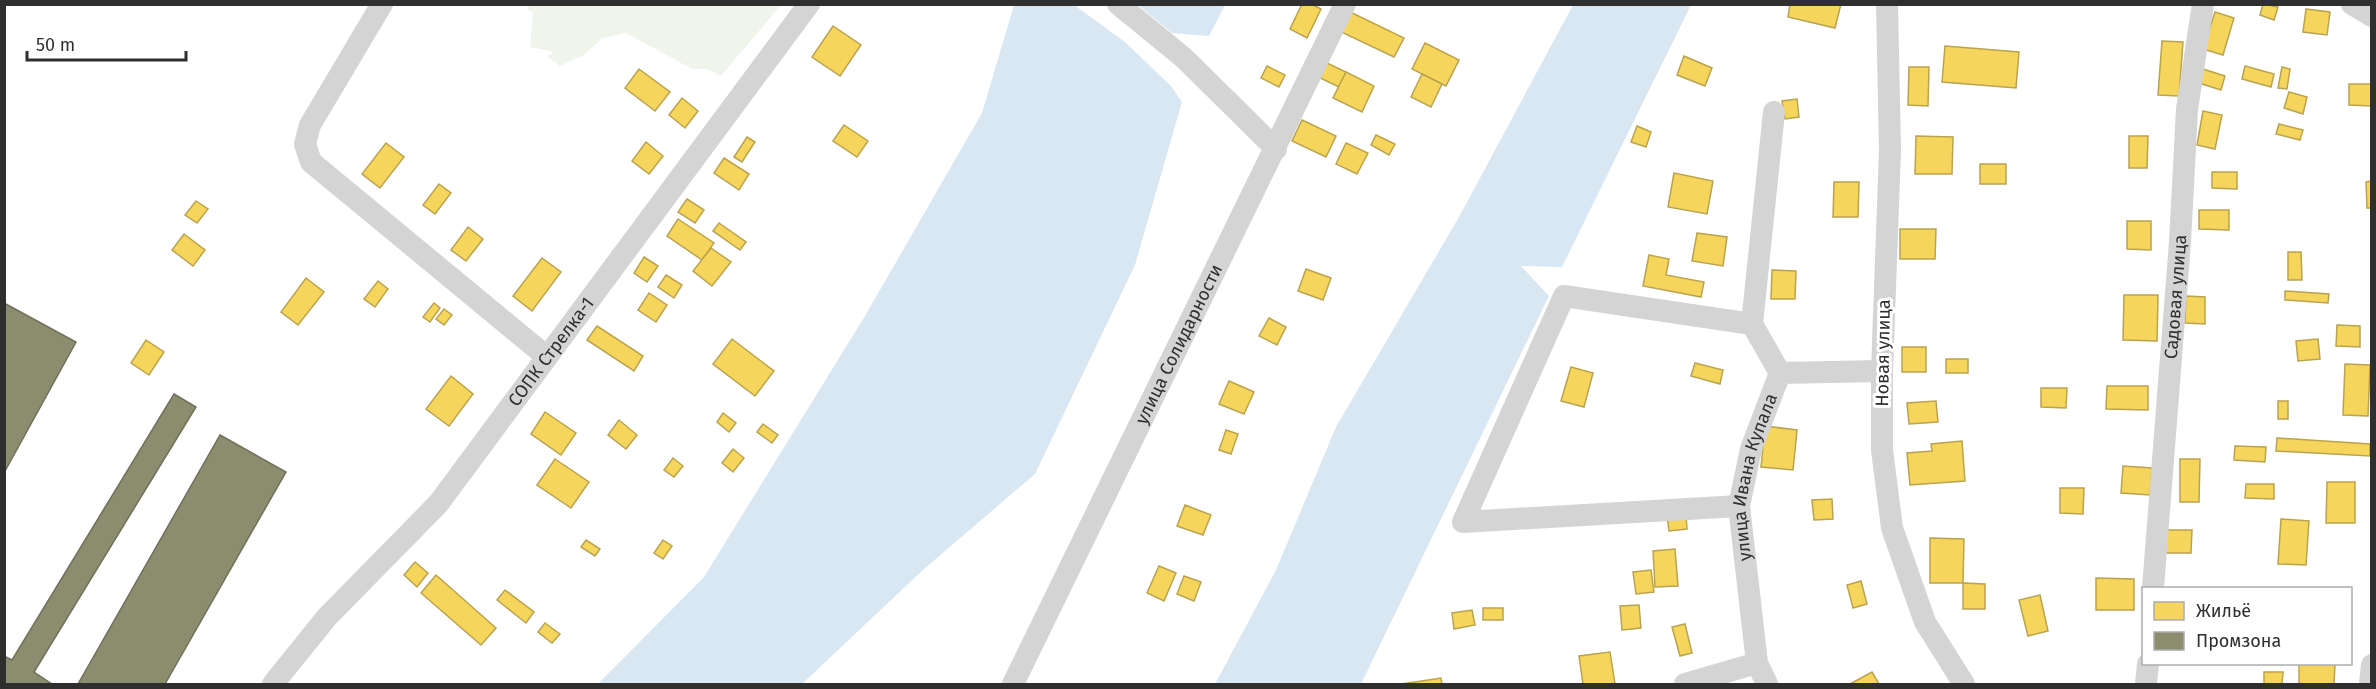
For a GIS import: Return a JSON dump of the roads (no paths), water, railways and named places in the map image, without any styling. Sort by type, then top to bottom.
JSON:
[{"type":"street","points":[[382,4],[310,125],[305,144],[310,162],[547,357]]},
{"type":"street","name":"СОПК Стрелка-1","points":[[273,684],[327,617],[438,504],[808,4]]},
{"type":"street","points":[[1118,4],[1184,58],[1276,149]]},
{"type":"street","name":"улица Солидарности","points":[[1013,684],[1345,4]]},
{"type":"street","name":"Новая улица","points":[[1887,4],[1890,150],[1882,371],[1882,450],[1892,528],[1925,622],[1964,684]]},
{"type":"street","name":"Садовая улица","points":[[2153,587],[2180,242],[2187,109],[2203,4]]},
{"type":"street","points":[[2352,4],[2372,16]]},
{"type":"street","points":[[1774,112],[1752,324],[1780,373]]},
{"type":"street","points":[[1738,506],[1463,522],[1564,296],[1752,324]]},
{"type":"street","name":"улица Ивана Купала","points":[[1767,684],[1757,663],[1738,506],[1751,449],[1780,373],[1882,371]]},
{"type":"street","points":[[1685,684],[1757,663]]},
{"type":"street","points":[[2146,684],[2148,665]]},
{"type":"street","points":[[2370,684],[2372,665]]}]
